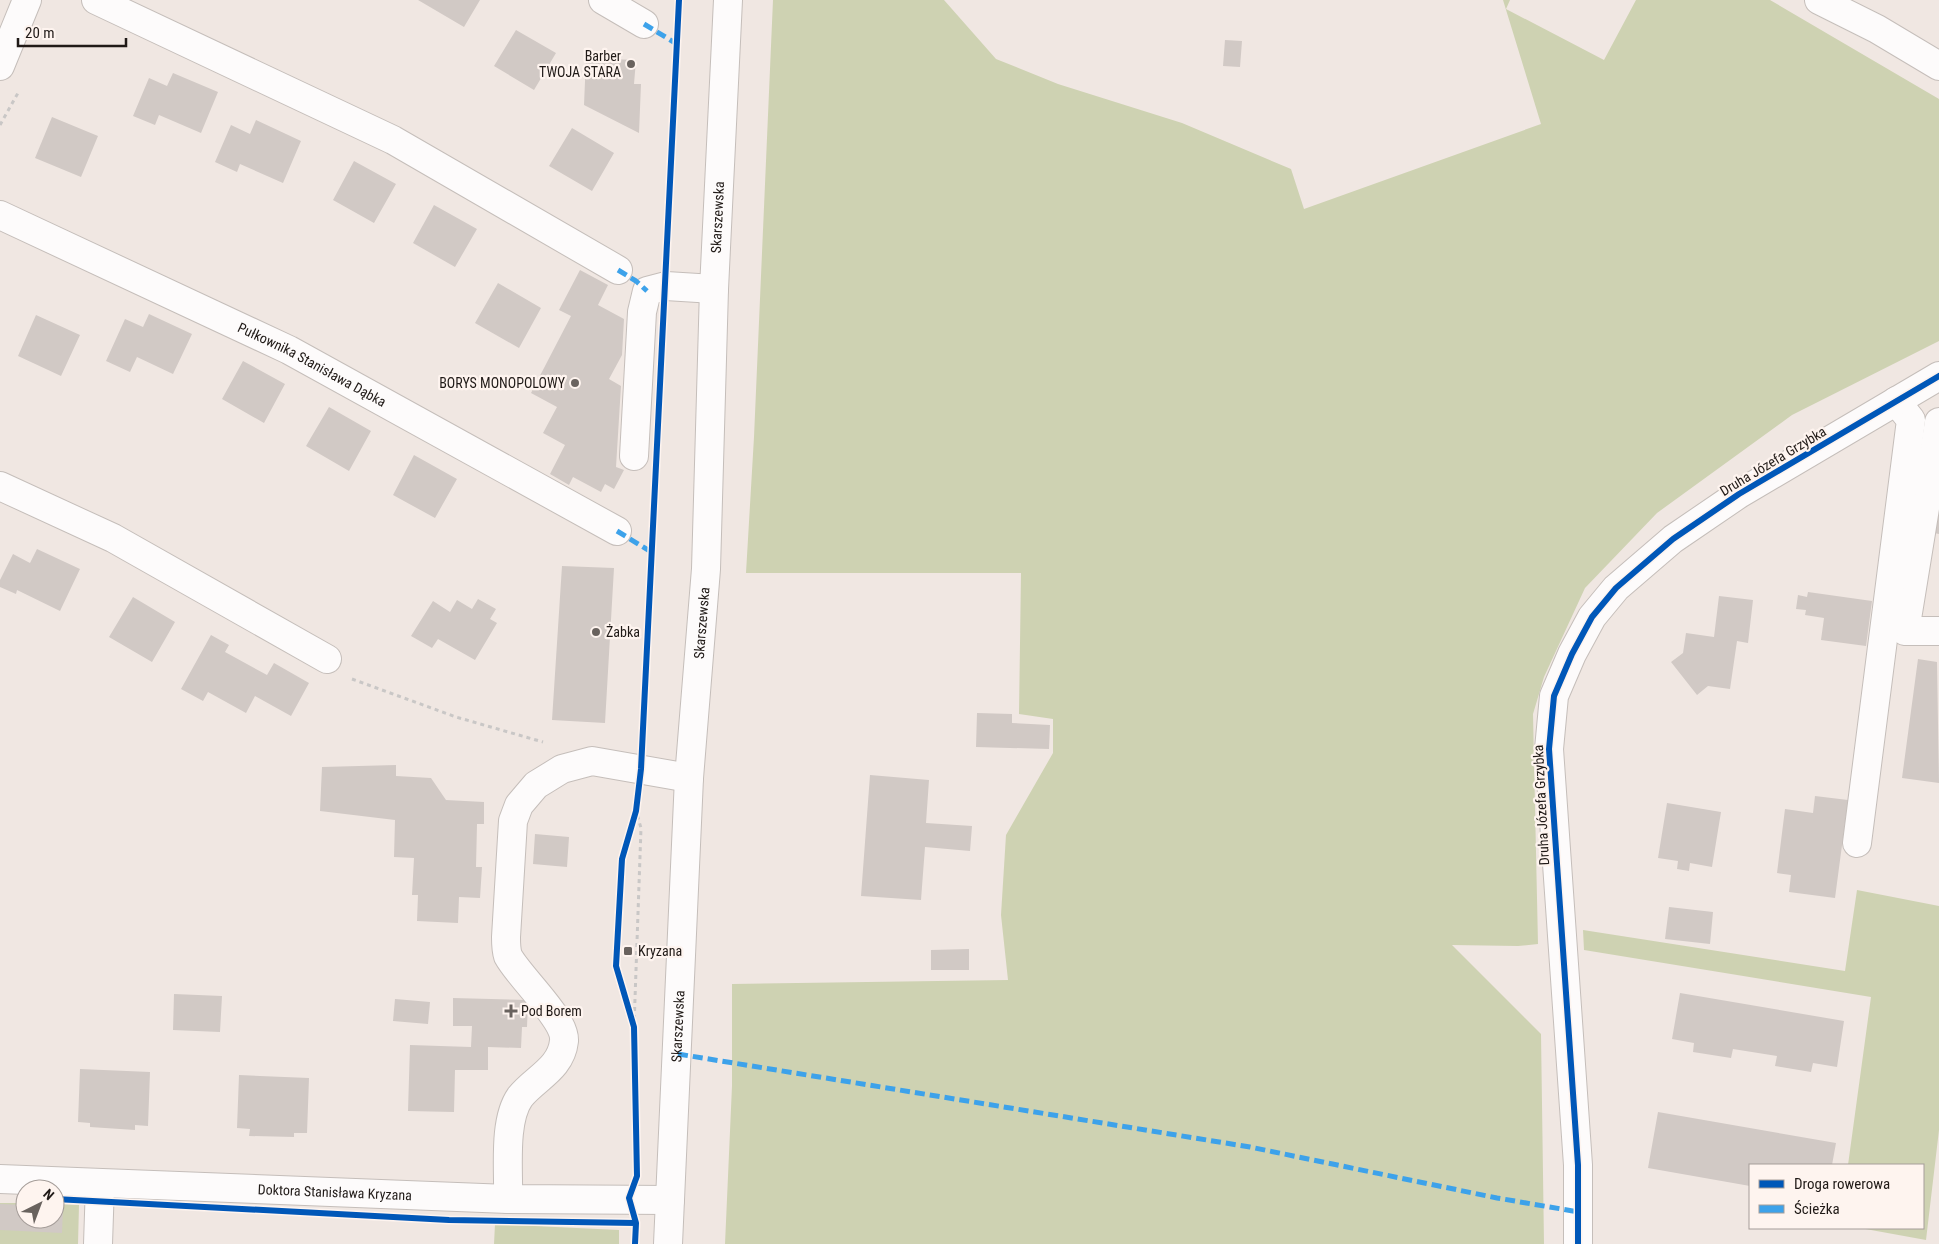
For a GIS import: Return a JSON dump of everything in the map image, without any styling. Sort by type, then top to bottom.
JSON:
[{"type":"street","points":[[0,66],[27,0]]},
{"type":"street","points":[[96,0],[392,140],[618,270]]},
{"type":"street","points":[[603,0],[644,24]]},
{"type":"street","name":"Skarszewska","points":[[668,1244],[689,778],[706,569],[714,289],[728,0]]},
{"type":"street","points":[[1819,0],[1877,29],[1939,66]]},
{"type":"street","name":"Pułkownika Stanisława Dąbka","points":[[0,215],[289,350],[617,531]]},
{"type":"street","points":[[634,456],[642,312],[647,291],[666,286],[714,289]]},
{"type":"street","name":"Druha Józefa Grzybka","points":[[1578,1244],[1578,1165],[1548,749],[1554,696],[1572,654],[1592,617],[1616,588],[1673,539],[1739,494],[1896,401],[1938,380]]},
{"type":"street","points":[[1857,842],[1911,420],[1896,401]]},
{"type":"street","points":[[1939,422],[1905,631],[1939,631]]},
{"type":"street","points":[[0,486],[112,538],[327,659]]},
{"type":"street","points":[[508,1199],[509,1126],[520,1098],[558,1059],[564,1040],[552,1011],[522,976],[507,954],[506,937],[513,821],[519,805],[536,785],[562,769],[592,761],[689,778]]},
{"type":"street","name":"Doktora Stanisława Kryzana","points":[[0,1179],[508,1199],[670,1200]]},
{"type":"street","points":[[98,1244],[100,1184]]},
{"type":"path","points":[[327,659],[341,675],[456,717],[538,740]]},
{"type":"path","points":[[633,820],[636,811]]},
{"type":"path","points":[[634,1027],[641,828],[636,811]]},
{"type":"path","points":[[626,1001],[634,1027]]},
{"type":"green space","points":[[773,0],[944,0],[996,59],[1058,84],[1182,123],[1291,169],[1304,209],[1541,124],[1503,0],[1510,0],[1506,9],[1604,60],[1636,0],[1770,0],[1939,99],[1939,341],[1792,415],[1657,513],[1585,588],[1544,677],[1533,714],[1538,944],[1518,946],[1452,945],[1541,1034],[1544,1244],[725,1244],[732,1086],[732,984],[1008,980],[1001,915],[1006,835],[1053,753],[1053,719],[1019,714],[1021,573],[746,573],[754,437]]},
{"type":"green space","points":[[1857,890],[1939,906],[1939,1130],[1926,1240],[1866,1229],[1924,1229],[1924,1164],[1848,1164],[1871,997],[1584,950],[1583,930],[1845,971]]},
{"type":"green space","points":[[0,1203],[15,1203],[15,1229],[65,1229],[65,1204],[79,1205],[78,1244],[0,1244]]},
{"type":"green space","points":[[495,1224],[619,1230],[619,1244],[494,1244]]},
{"type":"building","points":[[418,0],[480,0],[464,27]]},
{"type":"building","points":[[516,30],[556,53],[534,90],[494,66]]},
{"type":"building","points":[[1225,40],[1242,41],[1240,67],[1223,66]]},
{"type":"building","points":[[586,58],[636,60],[634,84],[641,84],[639,133],[584,105]]},
{"type":"building","points":[[173,73],[218,92],[201,133],[159,115],[155,125],[133,116],[149,78],[167,86]]},
{"type":"building","points":[[52,117],[98,136],[81,177],[35,158]]},
{"type":"building","points":[[256,120],[301,141],[283,183],[240,164],[237,172],[215,162],[231,125],[250,134]]},
{"type":"building","points":[[572,128],[614,153],[592,191],[549,166]]},
{"type":"building","points":[[354,161],[396,184],[374,223],[333,200]]},
{"type":"building","points":[[434,205],[477,229],[455,267],[413,243]]},
{"type":"building","points":[[580,270],[608,285],[598,305],[624,319],[622,355],[609,379],[621,386],[616,467],[624,470],[614,489],[605,484],[601,492],[573,477],[569,485],[550,474],[565,445],[543,433],[557,407],[531,393],[571,316],[559,310]]},
{"type":"building","points":[[498,283],[541,308],[519,348],[475,323]]},
{"type":"building","points":[[149,314],[192,334],[173,374],[137,357],[130,372],[106,361],[125,319],[143,327]]},
{"type":"building","points":[[36,315],[80,335],[61,376],[18,356]]},
{"type":"building","points":[[243,361],[285,384],[264,423],[222,399]]},
{"type":"building","points":[[329,407],[371,431],[349,471],[306,446]]},
{"type":"building","points":[[414,455],[457,479],[435,518],[393,495]]},
{"type":"building","points":[[1939,505],[1939,534],[1934,533]]},
{"type":"building","points":[[37,549],[80,569],[60,611],[17,590],[16,594],[0,587],[0,580],[13,554],[30,563]]},
{"type":"building","points":[[562,566],[614,568],[605,723],[552,720]]},
{"type":"building","points":[[1808,592],[1872,601],[1866,646],[1821,640],[1824,618],[1805,615],[1806,610],[1796,609],[1798,595],[1807,597]]},
{"type":"building","points":[[1719,596],[1753,600],[1748,643],[1737,641],[1730,689],[1708,686],[1697,695],[1671,662],[1683,653],[1686,633],[1714,637]]},
{"type":"building","points":[[133,597],[175,622],[152,662],[109,637]]},
{"type":"building","points":[[478,599],[496,609],[490,619],[497,623],[475,660],[438,639],[432,648],[411,636],[433,601],[450,612],[457,600],[472,609]]},
{"type":"building","points":[[211,635],[229,645],[225,652],[267,675],[274,663],[309,683],[291,716],[255,696],[246,713],[208,692],[203,701],[181,689]]},
{"type":"building","points":[[1918,659],[1937,662],[1939,783],[1902,778]]},
{"type":"building","points":[[977,713],[1012,714],[1012,723],[1050,725],[1049,749],[976,747]]},
{"type":"building","points":[[396,765],[396,776],[431,778],[446,800],[484,802],[484,824],[477,824],[476,867],[482,867],[480,898],[459,897],[458,923],[417,921],[418,895],[412,895],[414,858],[394,857],[395,820],[320,811],[322,767]]},
{"type":"building","points":[[870,775],[929,780],[926,823],[972,826],[970,851],[925,847],[921,900],[861,896]]},
{"type":"building","points":[[1815,796],[1848,800],[1835,898],[1789,892],[1791,875],[1777,873],[1785,809],[1813,813]]},
{"type":"building","points":[[1667,803],[1721,812],[1712,867],[1690,863],[1689,871],[1677,869],[1678,861],[1658,858]]},
{"type":"building","points":[[535,834],[569,837],[567,867],[533,864]]},
{"type":"building","points":[[1669,907],[1713,912],[1710,944],[1665,939]]},
{"type":"building","points":[[969,949],[969,970],[931,970],[931,950]]},
{"type":"building","points":[[1680,993],[1844,1021],[1837,1067],[1813,1063],[1811,1072],[1775,1066],[1777,1056],[1733,1049],[1731,1058],[1693,1052],[1694,1043],[1672,1039]]},
{"type":"building","points":[[174,994],[222,996],[220,1032],[173,1030]]},
{"type":"building","points":[[453,998],[528,1000],[527,1027],[522,1027],[521,1048],[488,1047],[488,1070],[455,1070],[454,1112],[408,1111],[410,1045],[471,1047],[472,1026],[453,1026]]},
{"type":"building","points":[[395,999],[430,1002],[428,1024],[393,1021]]},
{"type":"building","points":[[80,1069],[150,1072],[148,1126],[135,1125],[135,1130],[90,1127],[90,1123],[78,1122]]},
{"type":"building","points":[[239,1075],[309,1078],[307,1133],[294,1133],[294,1137],[249,1136],[250,1129],[237,1128]]},
{"type":"building","points":[[1658,1112],[1836,1143],[1832,1164],[1749,1164],[1749,1186],[1648,1168]]},
{"type":"building","points":[[0,1204],[15,1205],[15,1229],[62,1229],[62,1233],[0,1230]]},
{"type":"marked path","points":[[644,24],[677,44]]},
{"type":"marked path","points":[[618,270],[636,281],[647,291]]},
{"type":"marked path","points":[[617,531],[653,553]]},
{"type":"marked path","points":[[678,1054],[1250,1147],[1497,1198],[1579,1212]]},
{"type":"cycle path","points":[[635,1244],[636,1223],[629,1198],[637,1176],[634,1027],[616,966],[622,859],[636,811],[641,769],[679,0]]},
{"type":"cycle path","points":[[1578,1244],[1578,1165],[1549,749],[1554,696],[1572,654],[1592,617],[1616,588],[1673,539],[1739,494],[1939,376]]},
{"type":"cycle path","points":[[65,1200],[449,1220],[636,1223]]},
{"type":"place","name":"Barber TWOJA STARA","points":[[631,64]]},
{"type":"place","name":"BORYS MONOPOLOWY","points":[[575,383]]},
{"type":"place","name":"Żabka","points":[[596,632]]},
{"type":"place","name":"Kryzana","points":[[628,951]]},
{"type":"place","name":"Pod Borem","points":[[511,1011]]}]
